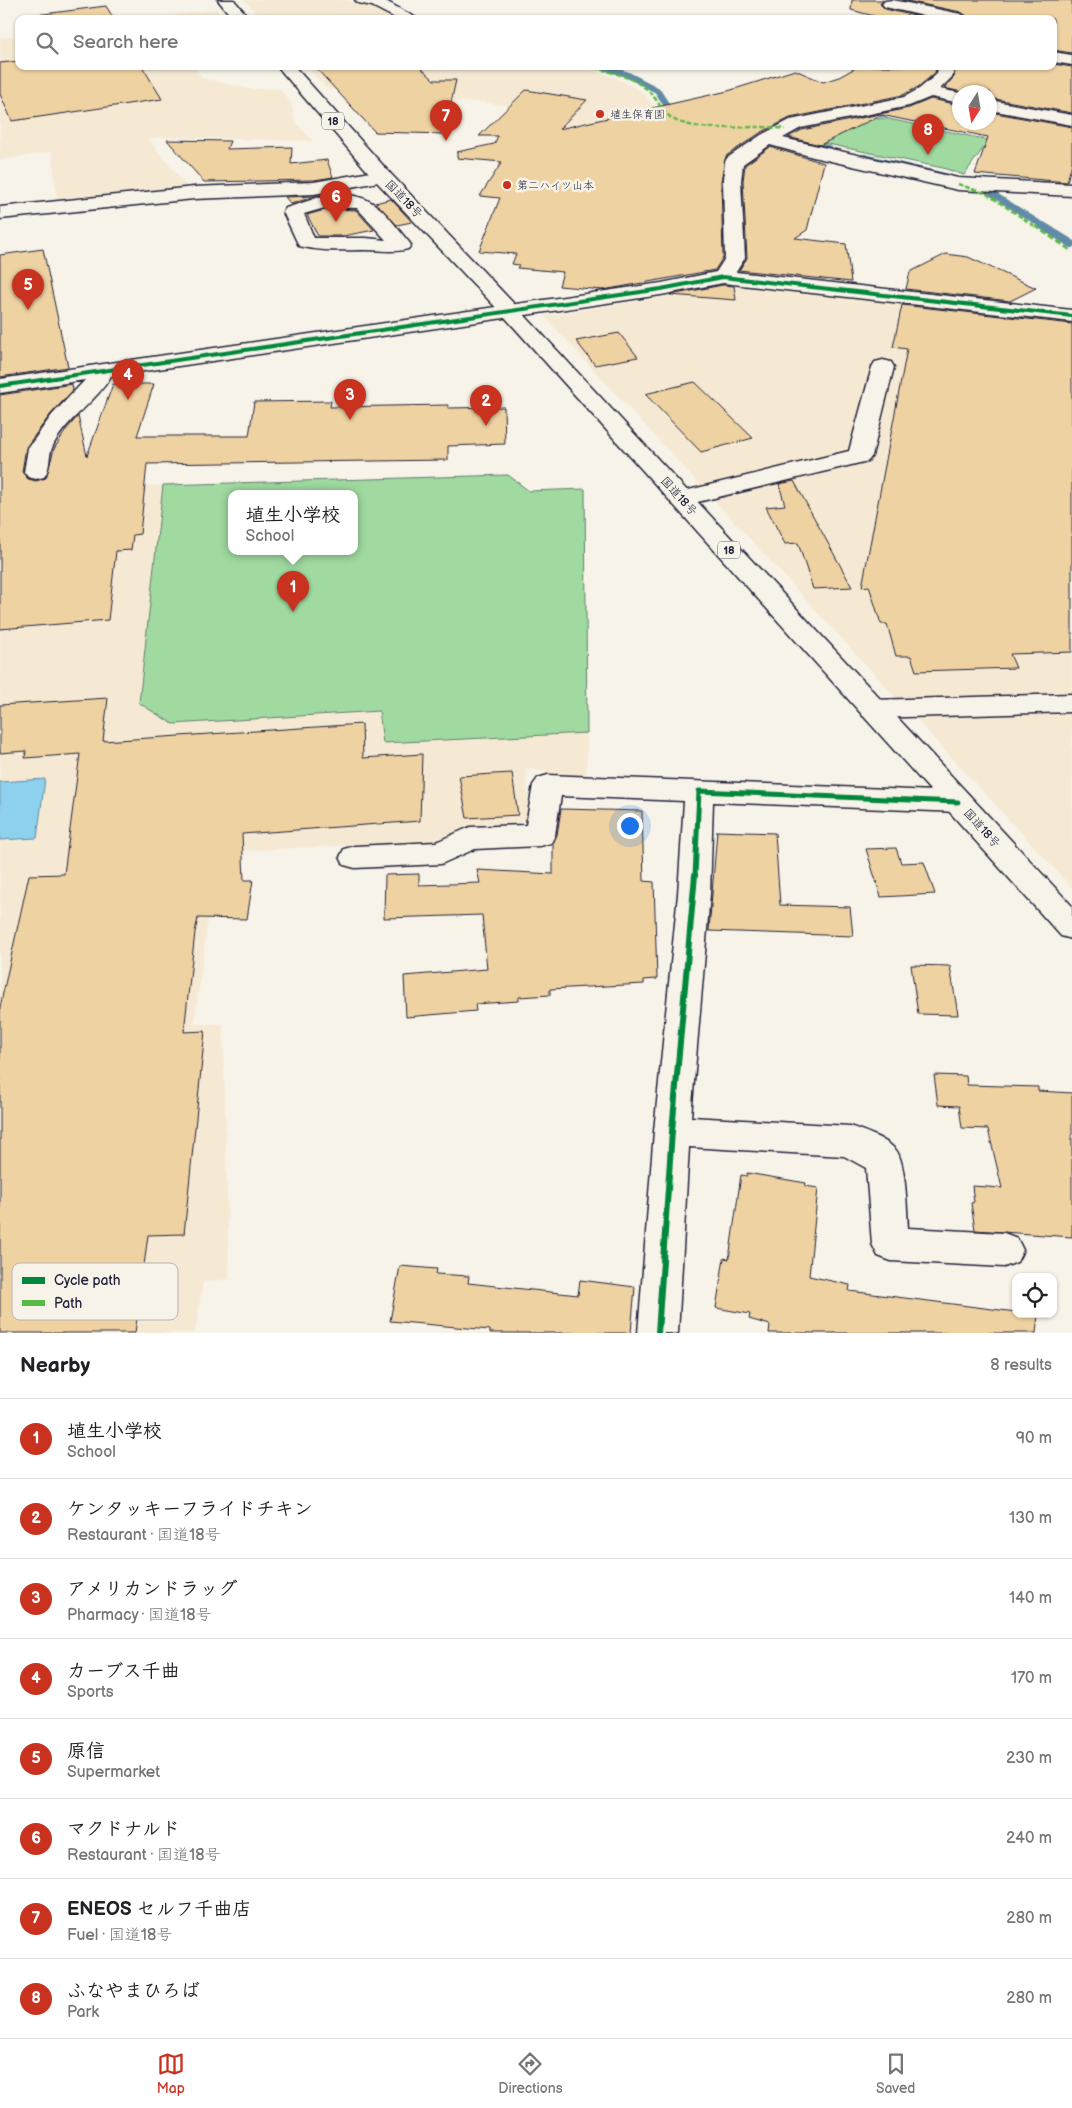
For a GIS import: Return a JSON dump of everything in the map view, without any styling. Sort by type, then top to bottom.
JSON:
[{"type":"main road","points":[[226,0],[239,15]]},
{"type":"main road","points":[[363,0],[376,2],[402,15]]},
{"type":"main road","points":[[957,15],[959,0]]},
{"type":"main road","points":[[890,4],[943,15]]},
{"type":"main road","points":[[1057,58],[1072,60]]},
{"type":"main road","name":"国道18号","points":[[289,70],[382,176],[510,311],[1072,927]]},
{"type":"main road","points":[[723,277],[735,258],[732,181],[734,162],[767,139],[796,124],[876,109],[909,100],[928,91],[945,76],[946,70]]},
{"type":"main road","points":[[928,91],[952,96]]},
{"type":"main road","points":[[997,106],[1072,120]]},
{"type":"main road","points":[[767,139],[813,152],[967,185],[1072,190]]},
{"type":"main road","points":[[0,213],[194,193],[314,188],[382,176]]},
{"type":"main road","points":[[0,386],[652,290],[723,277],[1072,316]]},
{"type":"main road","points":[[681,499],[860,456],[883,367]]},
{"type":"main road","points":[[36,472],[40,448],[60,420],[98,380],[103,371]]},
{"type":"main road","points":[[874,709],[1072,703]]},
{"type":"main road","points":[[355,858],[440,853],[470,838],[540,835],[548,784],[958,802]]},
{"type":"main road","points":[[658,1333],[672,1132],[694,894],[699,791]]},
{"type":"main road","points":[[672,1132],[850,1141],[883,1160],[891,1244],[1004,1250]]},
{"type":"shaded area","points":[[244,0],[343,0],[376,6],[395,15],[258,15]]},
{"type":"shaded area","points":[[216,9],[221,15],[175,15]]},
{"type":"shaded area","points":[[15,36],[15,70],[197,70],[202,78],[250,89],[280,89],[291,103],[295,122],[313,141],[159,137],[148,139],[187,187],[57,199],[52,152],[0,160],[0,38]]},
{"type":"shaded area","name":"埴生保育園","points":[[310,70],[591,70],[616,78],[645,94],[661,117],[762,128],[725,160],[534,130],[542,111],[481,102],[366,99],[326,88]]},
{"type":"shaded area","points":[[731,286],[1072,321],[1072,888],[544,316]]},
{"type":"shaded area","points":[[508,475],[529,491],[585,489],[587,775],[562,775],[526,768],[529,808],[526,820],[507,827],[466,829],[429,841],[217,852],[194,1024],[223,1024],[229,1279],[203,1282],[195,1333],[0,1333],[0,490]]},
{"type":"green space","points":[[884,118],[989,140],[964,175],[943,168],[813,141],[816,129]]},
{"type":"green space","points":[[508,475],[529,491],[585,489],[587,733],[383,743],[379,711],[173,724],[139,703],[163,485]]},
{"type":"water","points":[[45,779],[37,838],[0,840],[0,782]]},
{"type":"building","points":[[852,0],[883,0],[880,4],[885,9],[911,15],[870,15],[851,10]]},
{"type":"building","points":[[902,0],[1072,0],[1072,53],[1057,51],[1057,15],[965,15],[961,12]]},
{"type":"building","points":[[106,6],[112,15],[36,15]]},
{"type":"building","points":[[15,61],[15,70],[144,70],[162,99],[12,121],[0,94],[0,63]]},
{"type":"building","points":[[1057,65],[1072,67],[1072,113],[997,99],[997,85],[952,85],[952,90],[944,88],[954,77],[955,70],[1057,70]]},
{"type":"building","points":[[318,70],[423,70],[434,80],[456,80],[444,134],[375,132]]},
{"type":"building","points":[[795,70],[823,82],[839,77],[852,70],[935,70],[935,73],[918,87],[903,95],[790,118],[760,133],[726,156],[721,181],[723,257],[715,270],[603,290],[559,286],[563,272],[517,268],[519,265],[512,264],[516,254],[479,251],[500,198],[480,196],[502,162],[457,158],[457,152],[494,144],[498,136],[479,136],[526,90],[587,100],[559,129],[728,91]]},
{"type":"building","points":[[931,99],[952,103],[952,130],[881,115],[820,145],[788,137],[802,130],[909,108]]},
{"type":"building","points":[[997,113],[1072,127],[1072,163],[1067,182],[975,174],[988,137],[954,130],[997,130]]},
{"type":"building","points":[[167,140],[230,141],[227,149],[292,147],[291,164],[327,160],[333,177],[314,180],[204,182]]},
{"type":"building","points":[[770,147],[824,163],[807,230],[795,238],[846,244],[851,282],[739,270],[747,258],[743,181],[745,165]]},
{"type":"building","points":[[338,192],[338,194],[316,196],[291,204],[285,197],[314,196]]},
{"type":"building","points":[[391,199],[412,222],[397,225],[375,203]]},
{"type":"building","points":[[328,209],[356,210],[374,230],[343,236],[318,236],[307,215]]},
{"type":"building","points":[[43,249],[68,367],[0,377],[0,255]]},
{"type":"building","points":[[946,254],[968,257],[1036,288],[1010,301],[906,289],[910,272]]},
{"type":"building","points":[[723,285],[734,286],[736,300],[670,295]]},
{"type":"building","points":[[902,305],[1072,324],[1072,652],[1010,654],[1016,668],[916,671],[911,656],[896,656],[887,624],[881,624],[869,586],[862,587],[907,349],[893,347]]},
{"type":"building","points":[[619,333],[638,357],[595,365],[576,341]]},
{"type":"building","points":[[695,382],[753,438],[701,452],[645,394]]},
{"type":"building","points":[[72,384],[73,390],[51,414],[26,447],[22,472],[28,479],[36,481],[46,478],[54,449],[78,416],[87,456],[113,384],[154,384],[137,436],[249,436],[254,402],[331,401],[330,407],[448,405],[448,408],[504,407],[505,444],[448,446],[448,460],[147,464],[140,534],[133,535],[131,550],[116,551],[108,620],[0,629],[0,395]]},
{"type":"building","points":[[794,481],[852,587],[813,589],[798,543],[785,544],[766,507],[785,505],[779,484]]},
{"type":"building","points":[[108,698],[103,741],[362,724],[363,758],[422,754],[420,821],[242,834],[244,880],[253,880],[247,919],[198,918],[184,1032],[205,1031],[184,1234],[148,1235],[144,1263],[12,1263],[12,1320],[137,1320],[135,1333],[0,1333],[0,1007],[29,875],[64,874],[80,754],[25,758],[26,751],[0,753],[0,705]]},
{"type":"building","points":[[512,773],[518,815],[467,818],[459,776]]},
{"type":"building","points":[[561,809],[642,811],[644,881],[654,882],[657,979],[644,980],[644,984],[550,989],[550,995],[519,997],[519,1001],[475,1004],[476,1011],[406,1017],[404,976],[487,969],[482,915],[384,918],[385,875],[419,874],[419,885],[480,883],[477,870],[553,874],[553,844],[557,835]]},
{"type":"building","points":[[717,831],[775,833],[780,905],[850,907],[853,936],[709,931]]},
{"type":"building","points":[[896,848],[901,863],[924,862],[935,894],[881,897],[866,849]]},
{"type":"building","points":[[911,965],[950,966],[958,1015],[918,1014]]},
{"type":"building","points":[[934,1075],[966,1076],[967,1085],[1038,1087],[1038,1091],[1072,1093],[1072,1237],[975,1230],[971,1203],[974,1202],[972,1186],[1002,1188],[988,1129],[962,1128],[959,1106],[938,1105]]},
{"type":"building","points":[[747,1173],[806,1183],[805,1186],[818,1188],[809,1276],[850,1285],[849,1291],[1012,1311],[1012,1318],[1038,1318],[1036,1333],[769,1333],[770,1325],[749,1319],[750,1314],[716,1308],[724,1258],[729,1259],[741,1175],[747,1176]]},
{"type":"building","points":[[400,1266],[437,1269],[436,1274],[469,1276],[468,1283],[578,1295],[580,1280],[635,1287],[631,1333],[490,1333],[490,1330],[390,1321]]},
{"type":"waterway","points":[[613,70],[626,74],[657,90],[673,115]]},
{"type":"waterway","points":[[858,118],[893,112]]},
{"type":"waterway","points":[[805,142],[830,149]]},
{"type":"waterway","points":[[864,157],[949,177]]},
{"type":"waterway","points":[[980,186],[1045,227]]},
{"type":"waterway","points":[[1043,226],[1072,244]]},
{"type":"marked path","points":[[600,70],[620,76],[644,87],[651,93],[669,117],[679,122],[705,127],[758,126],[785,129]]},
{"type":"marked path","points":[[958,184],[987,194],[1072,251]]},
{"type":"cycle path","points":[[0,386],[661,289],[723,277],[1072,316]]},
{"type":"cycle path","points":[[658,1333],[672,1131],[694,894],[699,791],[958,802]]},
{"type":"place","name":"埴生保育園","points":[[600,114]]},
{"type":"place","name":"ENEOS セルフ千曲店","points":[[446,141]]},
{"type":"place","name":"ふなやまひろば","points":[[928,155]]},
{"type":"place","name":"第二ハイツ山本","points":[[507,185]]},
{"type":"place","name":"マクドナルド","points":[[336,222]]},
{"type":"place","name":"原信","points":[[28,310]]},
{"type":"place","name":"カーブス千曲","points":[[128,400]]},
{"type":"place","name":"アメリカンドラッグ","points":[[350,420]]},
{"type":"place","name":"ケンタッキーフライドチキン","points":[[486,426]]},
{"type":"place","name":"埴生小学校","points":[[293,612]]}]
